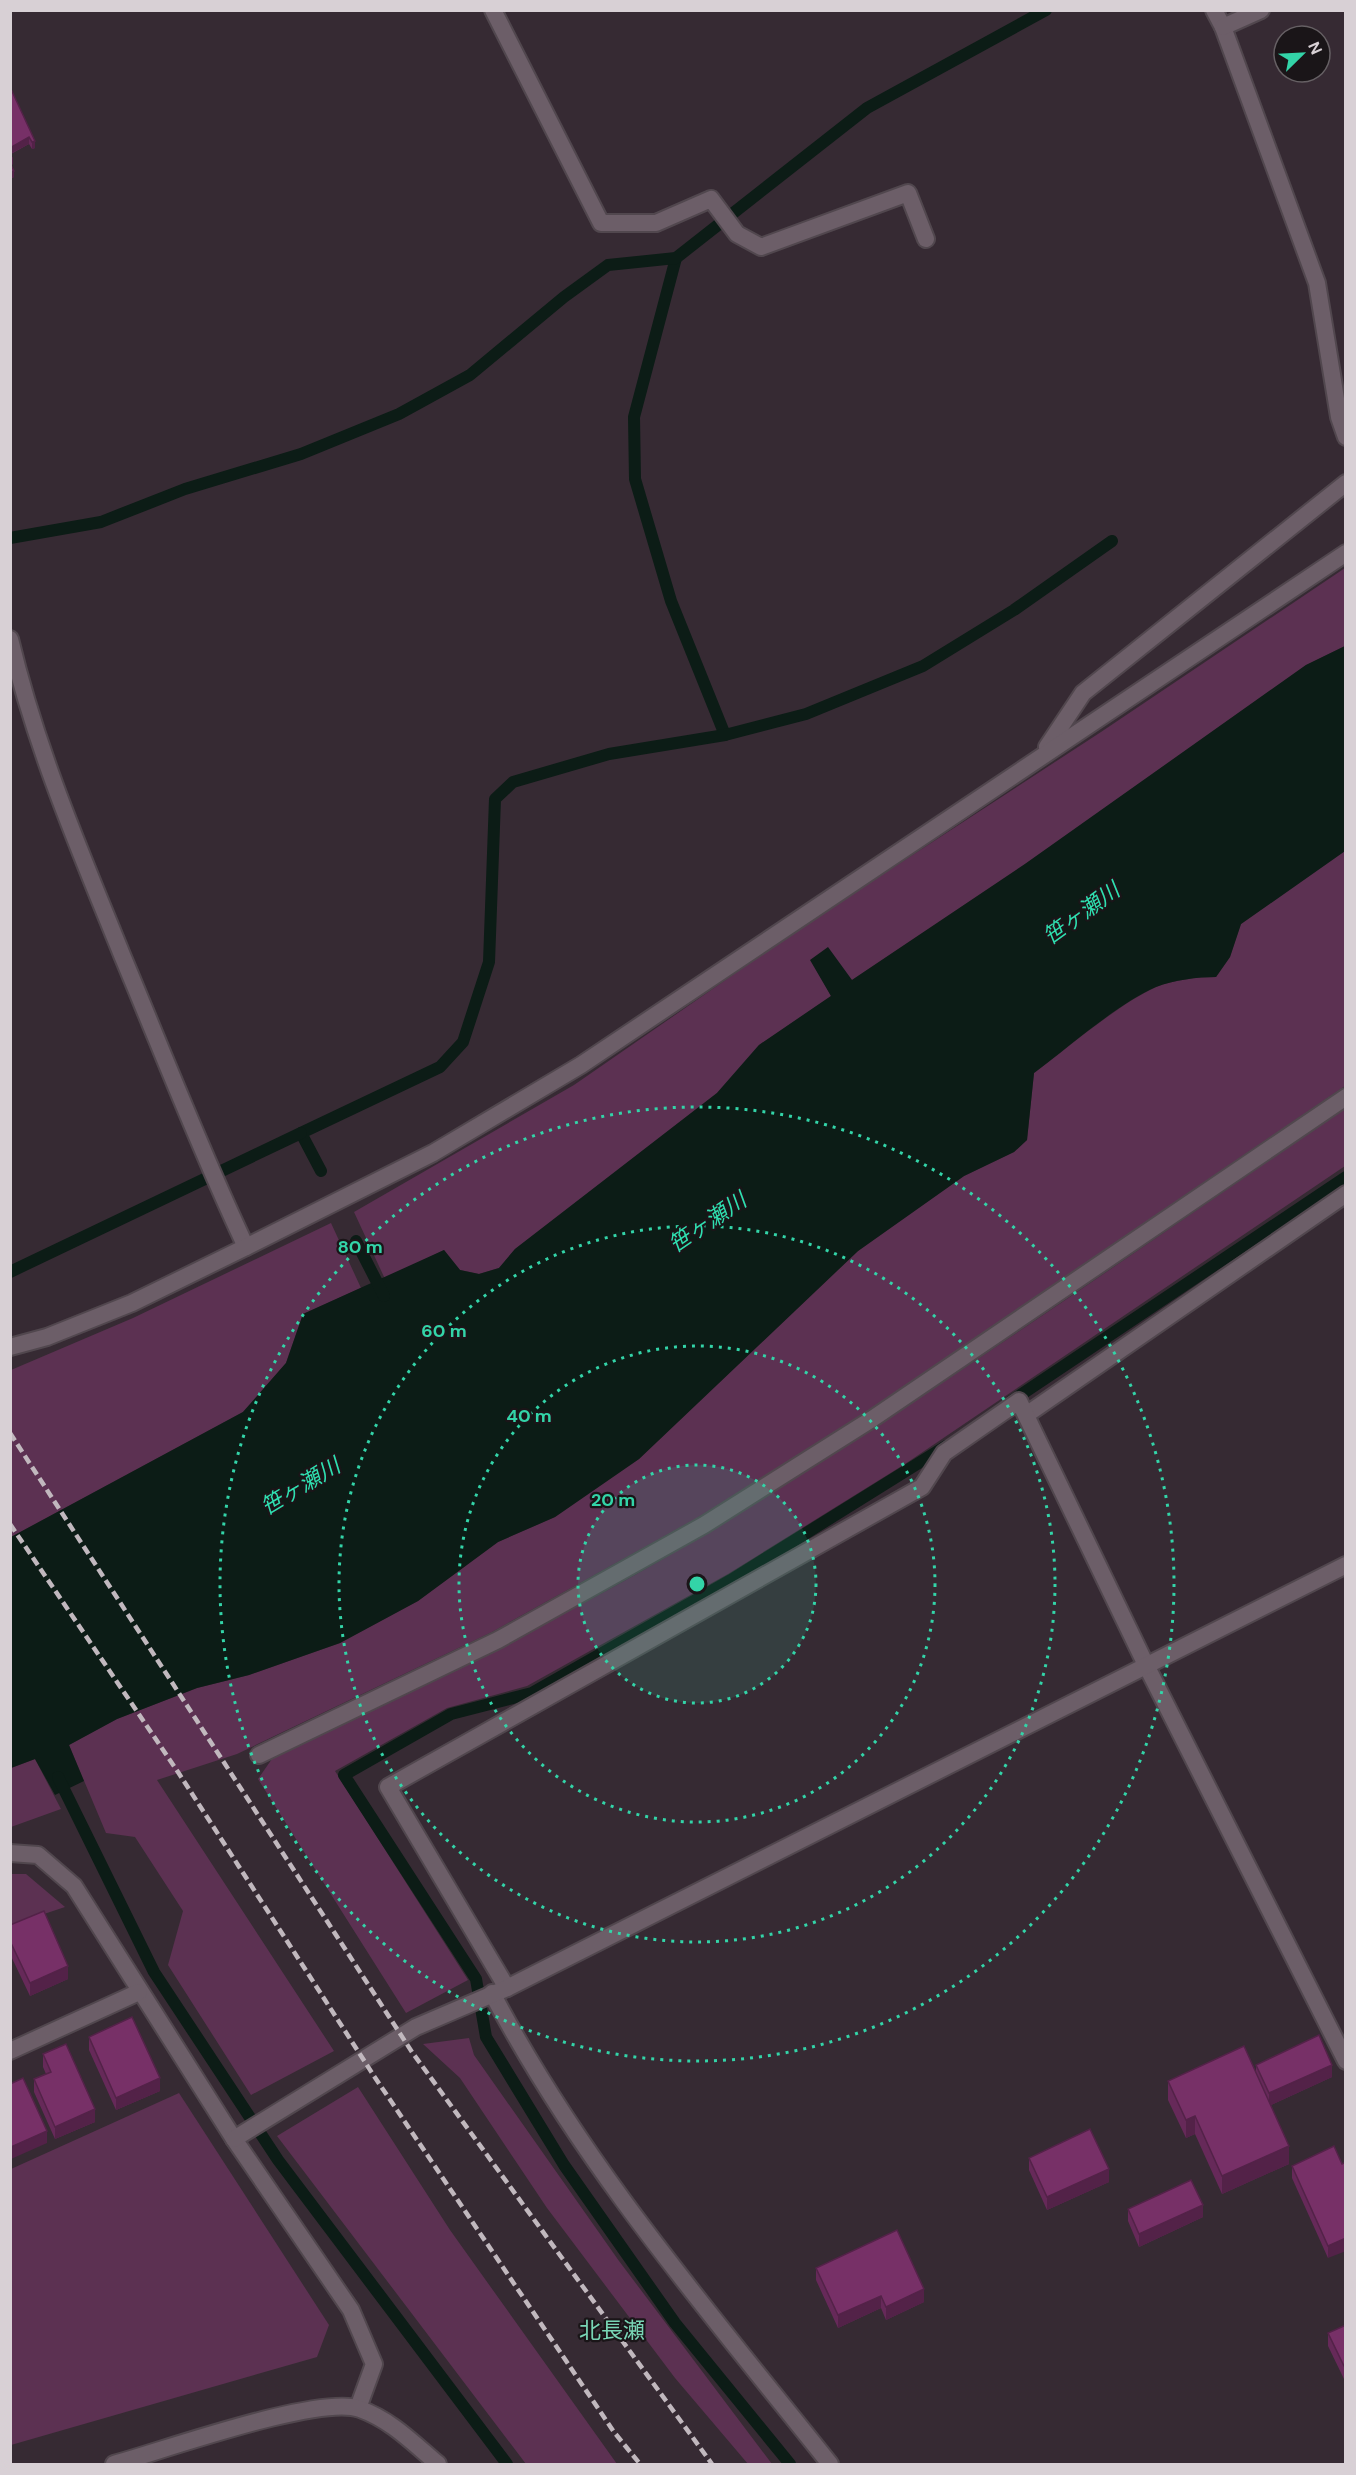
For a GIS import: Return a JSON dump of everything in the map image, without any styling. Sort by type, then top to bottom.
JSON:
[{"type":"street","points":[[493,10],[601,223],[656,223],[711,199],[737,234],[761,247],[908,193],[926,239]]},
{"type":"street","points":[[1214,10],[1223,27],[1317,283],[1339,417],[1346,437]]},
{"type":"street","points":[[1223,27],[1261,10]]},
{"type":"street","points":[[1043,753],[1083,693],[1346,483]]},
{"type":"street","points":[[10,1347],[47,1337],[132,1303],[433,1153],[581,1065],[1043,753],[1346,553]]},
{"type":"street","points":[[10,639],[24,695],[55,789],[208,1164],[246,1247]]},
{"type":"street","points":[[259,1755],[498,1640],[704,1524],[872,1419],[1346,1097]]},
{"type":"street","points":[[1026,1415],[1346,1194]]},
{"type":"street","points":[[830,2464],[644,2230],[554,2100],[521,2048],[495,1992],[388,1787],[922,1487],[944,1453],[1019,1401],[1146,1665],[1342,2043],[1346,2061]]},
{"type":"street","points":[[238,2136],[416,2026],[495,1992],[1346,1565]]},
{"type":"street","points":[[10,1853],[38,1855],[74,1886],[139,1992],[238,2136],[351,2310],[374,2364],[358,2408]]},
{"type":"street","points":[[10,2051],[139,1992]]},
{"type":"street","points":[[114,2464],[290,2413],[326,2407],[358,2408],[397,2427],[438,2464]]},
{"type":"shaded area","points":[[1345,568],[1345,646],[1306,665],[1025,864],[852,980],[811,960],[831,996],[759,1045],[717,1093],[515,1249],[499,1268],[479,1274],[460,1270],[444,1250],[385,1279],[354,1212],[574,1085],[802,927],[1101,732]]},
{"type":"shaded area","points":[[1345,851],[1345,1086],[867,1412],[697,1518],[492,1632],[237,1754],[157,1780],[334,2051],[251,2095],[168,1965],[183,1911],[135,1837],[106,1833],[69,1745],[117,1719],[197,1688],[249,1675],[340,1643],[418,1601],[498,1542],[555,1517],[639,1459],[858,1251],[964,1176],[1014,1152],[1027,1140],[1034,1073],[1109,1015],[1156,987],[1193,978],[1216,977],[1230,957],[1241,924]]},
{"type":"shaded area","points":[[1345,1109],[1345,1166],[905,1464],[728,1574],[527,1686],[447,1708],[335,1771],[468,1980],[406,2013],[258,1779],[274,1756],[550,1621],[710,1531],[951,1377]]},
{"type":"shaded area","points":[[331,1223],[361,1288],[303,1314],[286,1363],[243,1412],[11,1537],[11,1370],[133,1318]]},
{"type":"shaded area","points":[[35,1759],[61,1809],[11,1827],[11,1768]]},
{"type":"shaded area","points":[[11,1874],[26,1874],[65,1907],[11,1925]]},
{"type":"shaded area","points":[[469,2038],[474,2055],[619,2261],[772,2464],[748,2464],[675,2378],[547,2208],[460,2078],[423,2044]]},
{"type":"shaded area","points":[[358,2087],[450,2230],[617,2464],[526,2464],[277,2136]]},
{"type":"shaded area","points":[[179,2093],[329,2325],[317,2357],[11,2445],[11,2169]]},
{"type":"water","name":"笹ヶ瀬川","points":[[1345,646],[1345,851],[1241,924],[1230,957],[1216,977],[1193,978],[1156,987],[1109,1015],[1034,1073],[1027,1140],[1014,1152],[964,1176],[858,1251],[639,1459],[555,1517],[498,1542],[418,1601],[340,1643],[249,1675],[197,1688],[117,1719],[69,1745],[84,1781],[55,1795],[35,1759],[11,1768],[11,1537],[243,1412],[286,1363],[303,1314],[444,1250],[460,1270],[479,1274],[499,1268],[515,1249],[717,1093],[759,1045],[831,996],[810,960],[828,947],[852,980],[1025,864],[1306,665]]},
{"type":"building","points":[[10,87],[35,141],[32,142],[29,137],[10,148]]},
{"type":"building","points":[[44,1911],[68,1966],[30,1983],[10,1941],[10,1925]]},
{"type":"building","points":[[132,2017],[160,2078],[116,2098],[89,2037]]},
{"type":"building","points":[[1319,2035],[1332,2065],[1269,2093],[1256,2065]]},
{"type":"building","points":[[66,2044],[95,2109],[55,2127],[34,2079],[51,2072],[43,2054]]},
{"type":"building","points":[[1244,2046],[1289,2146],[1222,2176],[1195,2116],[1186,2120],[1168,2081]]},
{"type":"building","points":[[23,2078],[47,2131],[11,2147],[10,2084]]},
{"type":"building","points":[[1090,2129],[1109,2169],[1047,2197],[1029,2158]]},
{"type":"building","points":[[1334,2146],[1342,2164],[1346,2162],[1346,2238],[1328,2246],[1292,2166]]},
{"type":"building","points":[[1191,2180],[1203,2205],[1139,2234],[1128,2209]]},
{"type":"building","points":[[897,2230],[924,2289],[886,2307],[881,2296],[838,2315],[816,2268]]},
{"type":"building","points":[[1346,2325],[1346,2366],[1344,2366],[1328,2333]]},
{"type":"waterway","points":[[10,538],[101,522],[185,489],[301,454],[399,414],[470,375],[564,297],[608,265],[676,258],[867,108],[1046,10]]},
{"type":"waterway","points":[[676,258],[634,417],[635,479],[671,601],[725,735]]},
{"type":"waterway","points":[[321,1171],[301,1133],[440,1067],[463,1042],[489,962],[495,799],[513,782],[609,754],[725,735],[806,714],[923,666],[1014,610],[1112,541]]},
{"type":"waterway","points":[[10,1272],[301,1133]]},
{"type":"waterway","points":[[1010,1402],[1346,1177]]},
{"type":"waterway","points":[[356,1241],[384,1296]]},
{"type":"waterway","points":[[790,2464],[675,2323],[564,2165],[486,2037],[476,1979],[344,1775],[451,1714],[532,1693],[731,1580],[946,1446]]},
{"type":"waterway","points":[[58,1777],[154,1972],[278,2160],[507,2464]]},
{"type":"railway","points":[[10,1433],[412,2052],[712,2464]]},
{"type":"railway","points":[[10,1524],[178,1772],[374,2076],[614,2432],[640,2464]]},
{"type":"district","name":"北長瀬","points":[[612,2330]]}]
